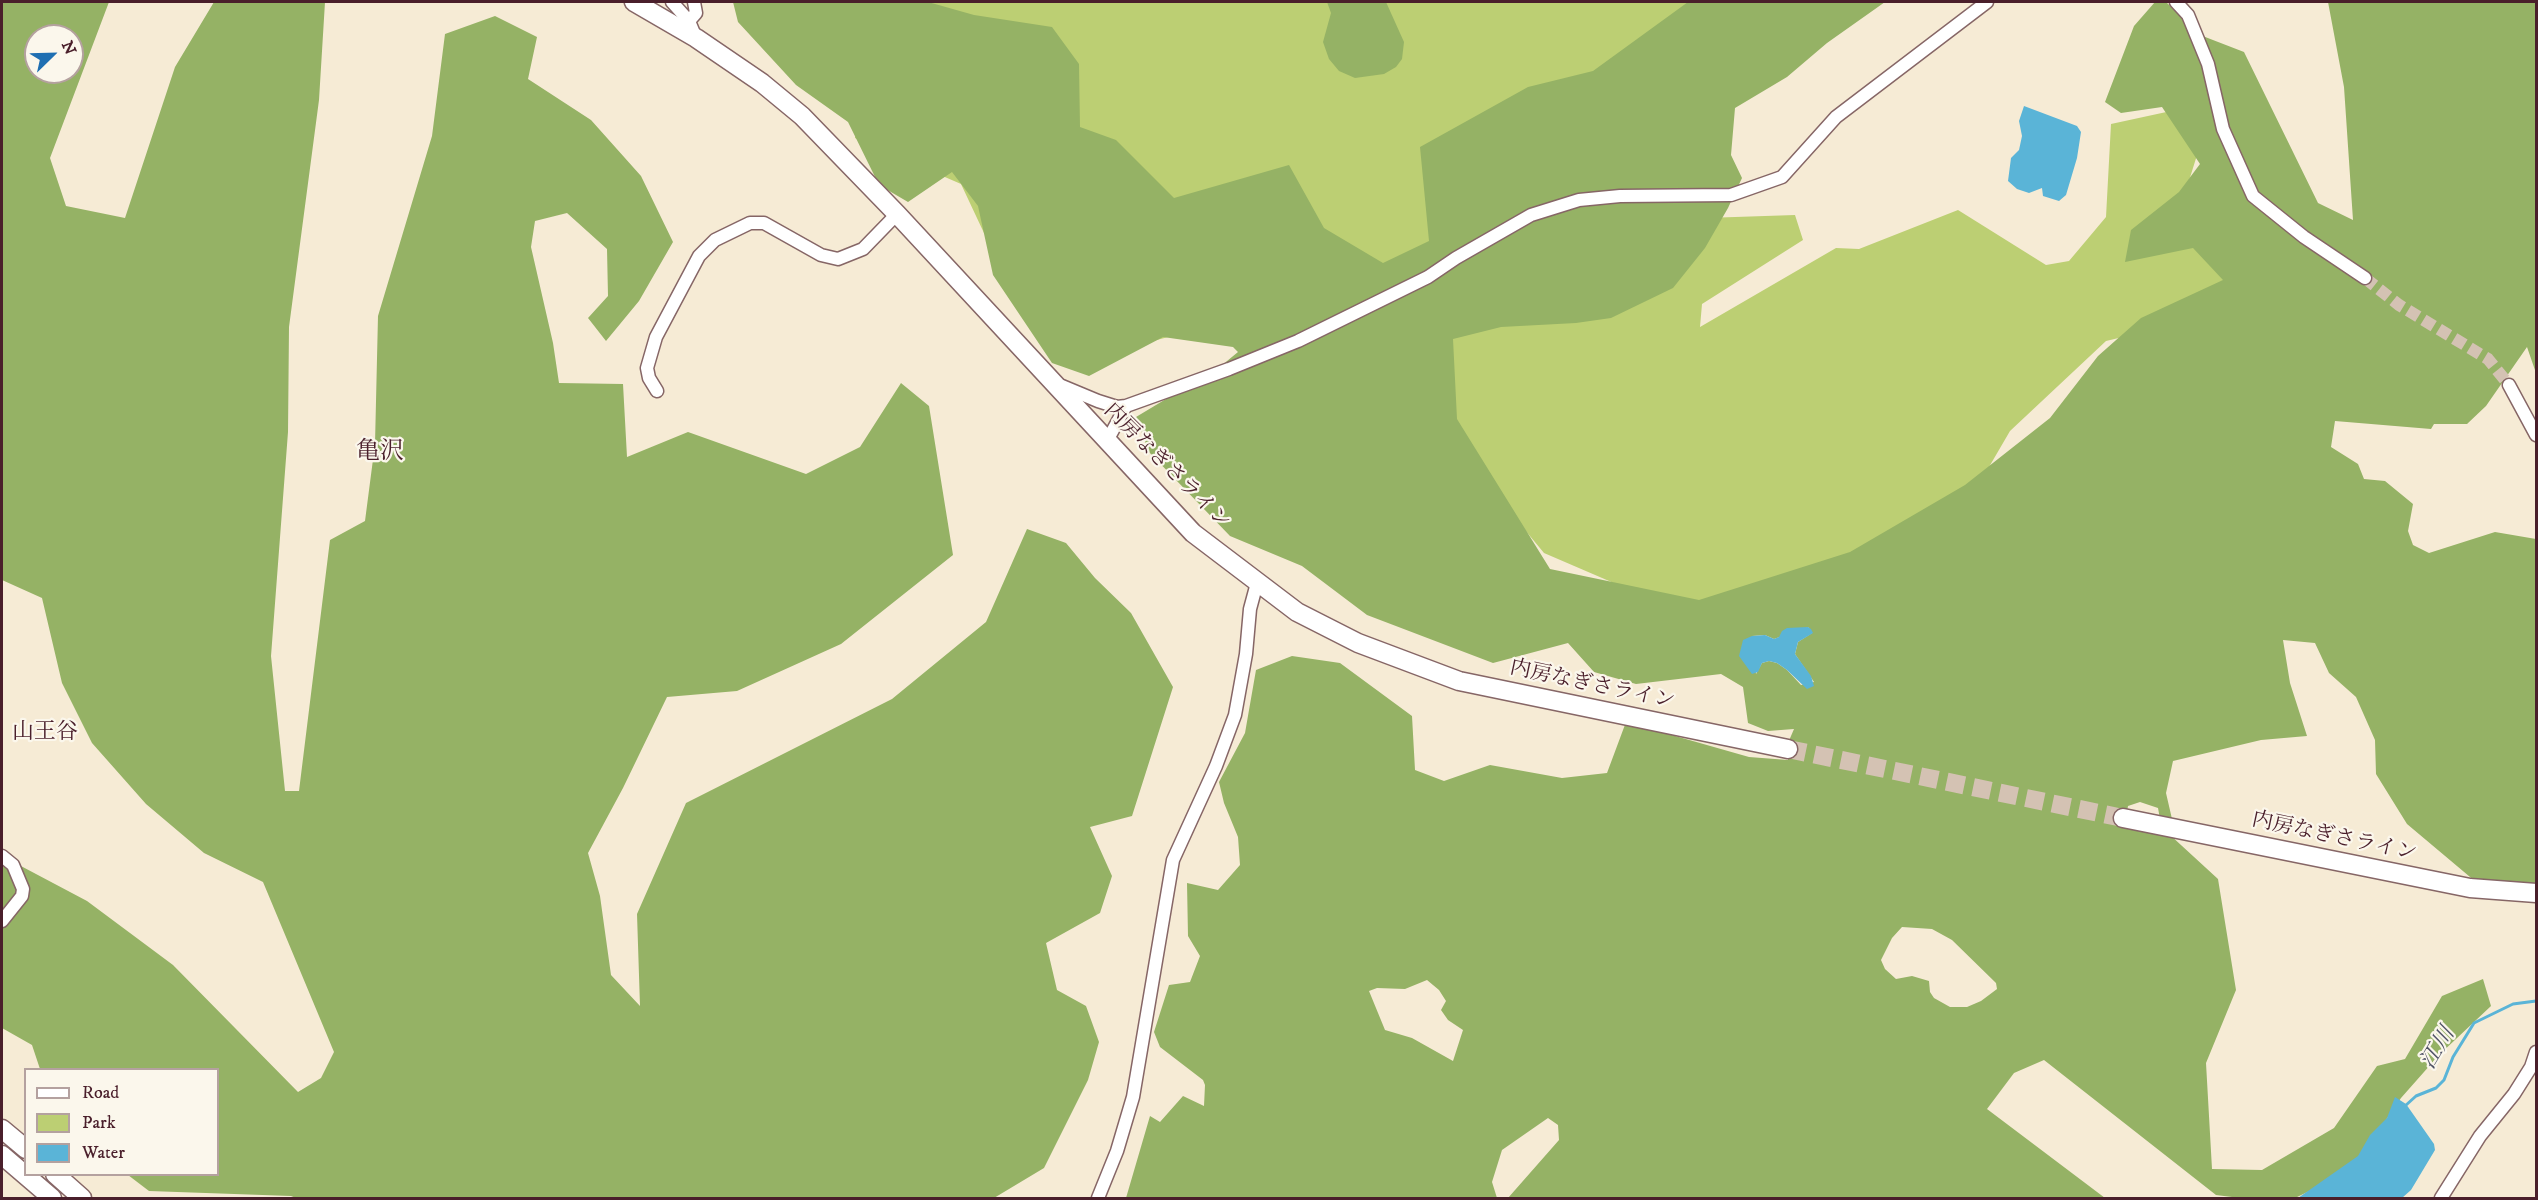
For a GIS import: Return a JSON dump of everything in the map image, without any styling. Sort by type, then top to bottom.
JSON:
[{"type":"highway","name":"内房なぎさライン","points":[[634,2],[696,38],[762,83],[802,116],[897,214],[1193,533],[1297,612],[1358,643],[1459,681],[1788,749]]},
{"type":"highway","name":"内房なぎさライン","points":[[2123,818],[2470,888],[2536,893]]},
{"type":"highway","points":[[2,1129],[24,1147]]},
{"type":"highway","points":[[2,1155],[24,1174]]},
{"type":"highway","points":[[26,1176],[52,1198]]},
{"type":"highway","points":[[57,1176],[82,1198]]},
{"type":"street","points":[[672,2],[689,21],[696,38]]},
{"type":"street","points":[[689,21],[696,13],[694,2]]},
{"type":"street","points":[[1052,382],[1098,401],[1117,407],[1126,406],[1229,369],[1298,341],[1428,277],[1456,258],[1531,215],[1579,200],[1620,196],[1731,195],[1782,177],[1836,117],[1987,2]]},
{"type":"street","points":[[2176,2],[2188,15],[2208,64],[2223,129],[2253,196],[2304,237],[2365,278]]},
{"type":"street","points":[[657,392],[649,378],[647,368],[656,337],[699,256],[715,240],[750,223],[764,224],[821,255],[838,259],[863,249],[897,214]]},
{"type":"street","points":[[2509,385],[2536,435]]},
{"type":"street","points":[[1107,441],[1126,406]]},
{"type":"street","points":[[1098,1198],[1117,1151],[1133,1096],[1173,860],[1216,766],[1235,715],[1246,654],[1250,609],[1257,583]]},
{"type":"street","points":[[2,856],[14,865],[23,889],[22,896],[2,921]]},
{"type":"street","points":[[2441,1198],[2480,1136],[2514,1094],[2531,1067],[2536,1052]]},
{"type":"green space","points":[[2,2],[109,2],[84,68],[84,24],[24,24],[24,84],[78,84],[50,158],[66,206],[125,218],[175,67],[214,2],[325,2],[319,100],[289,327],[288,432],[271,656],[285,791],[299,791],[330,540],[365,521],[375,444],[378,316],[432,136],[445,34],[495,16],[537,37],[528,79],[591,120],[641,176],[673,242],[639,301],[606,341],[588,318],[608,296],[607,249],[567,213],[535,221],[531,247],[553,343],[559,383],[623,384],[627,457],[688,432],[806,474],[860,447],[901,383],[929,406],[953,555],[841,644],[737,691],[667,697],[623,788],[588,853],[600,896],[611,975],[640,1006],[637,914],[686,803],[892,699],[986,622],[1027,529],[1066,543],[1095,578],[1131,613],[1173,687],[1132,816],[1090,827],[1112,876],[1100,913],[1046,943],[1057,990],[1086,1006],[1099,1042],[1088,1080],[1044,1168],[994,1198],[296,1198],[149,1191],[129,1176],[219,1176],[219,1068],[40,1068],[32,1045],[2,1028],[2,856],[87,901],[173,965],[298,1092],[321,1078],[334,1052],[263,882],[204,853],[146,804],[92,743],[62,683],[42,598],[2,580]]},
{"type":"green space","points":[[733,2],[928,2],[974,15],[1052,27],[1079,64],[1080,127],[1116,140],[1174,198],[1289,165],[1324,228],[1383,263],[1429,241],[1420,147],[1528,87],[1593,71],[1688,2],[1885,2],[1827,43],[1787,77],[1735,108],[1731,155],[1742,178],[1705,248],[1673,288],[1611,318],[1576,323],[1501,327],[1453,339],[1457,419],[1550,569],[1699,600],[1850,552],[1965,485],[2050,418],[2098,356],[2141,318],[2223,280],[2193,248],[2125,262],[2131,230],[2179,192],[2200,164],[2162,107],[2121,113],[2105,102],[2134,26],[2155,2],[2166,2],[2200,35],[2244,52],[2318,203],[2353,220],[2344,87],[2328,2],[2536,2],[2536,373],[2527,347],[2486,406],[2467,424],[2434,424],[2431,429],[2335,421],[2331,447],[2358,464],[2364,479],[2385,481],[2413,504],[2408,531],[2413,545],[2429,553],[2495,532],[2536,539],[2536,885],[2476,882],[2407,824],[2376,774],[2375,740],[2356,697],[2329,673],[2315,643],[2283,640],[2290,683],[2307,736],[2261,740],[2173,761],[2166,793],[2172,819],[2160,819],[2158,808],[2140,802],[2128,806],[2125,822],[2169,834],[2218,879],[2236,990],[2206,1063],[2212,1169],[2262,1170],[2334,1128],[2377,1066],[2405,1059],[2442,996],[2483,979],[2491,1006],[2439,1055],[2401,1098],[2351,1171],[2295,1198],[2240,1198],[2216,1195],[2044,1060],[2014,1073],[1987,1109],[2105,1198],[1508,1198],[1559,1140],[1558,1125],[1548,1118],[1502,1150],[1492,1182],[1497,1198],[1126,1198],[1150,1116],[1160,1122],[1183,1096],[1204,1106],[1205,1085],[1203,1080],[1160,1047],[1154,1032],[1169,985],[1190,982],[1200,956],[1188,936],[1187,883],[1218,890],[1240,865],[1238,837],[1224,803],[1219,782],[1245,733],[1256,670],[1292,656],[1340,663],[1412,716],[1415,770],[1444,781],[1490,765],[1562,778],[1607,773],[1626,722],[1749,757],[1788,760],[1788,743],[1794,729],[1768,731],[1748,723],[1743,687],[1721,674],[1636,684],[1594,672],[1568,643],[1493,663],[1367,615],[1302,566],[1230,536],[1149,452],[1136,417],[1221,366],[1238,352],[1233,347],[1163,337],[1089,376],[1052,363],[993,275],[978,206],[952,172],[908,202],[879,185],[848,122],[796,85],[738,22]],"holes":[[[1808,627],[1812,633],[1798,642],[1795,654],[1814,682],[1801,685],[1787,670],[1769,661],[1762,663],[1756,674],[1752,636],[1765,635],[1774,639]],[[1902,927],[1932,929],[1952,940],[1996,983],[1997,989],[1981,1001],[1967,1007],[1950,1007],[1934,998],[1930,992],[1929,981],[1912,976],[1896,979],[1885,969],[1881,960],[1892,938]],[[1427,980],[1439,990],[1446,1001],[1441,1010],[1448,1020],[1463,1030],[1453,1061],[1412,1038],[1385,1030],[1369,991],[1377,988],[1405,989]]]},
{"type":"green space","points":[[860,2],[1764,2],[1702,139],[1705,218],[1795,215],[1803,240],[1702,304],[1700,327],[1836,248],[1859,249],[1958,210],[2046,265],[2069,261],[2106,217],[2111,124],[2171,111],[2198,152],[2182,203],[2249,307],[2106,341],[2010,431],[1989,467],[1911,533],[1712,606],[1630,590],[1544,553],[1444,432],[1308,300],[1085,359],[984,233],[961,184],[855,138],[862,49]]},
{"type":"green space","points":[[1327,2],[1386,2],[1404,42],[1402,59],[1396,67],[1384,74],[1355,78],[1339,71],[1329,59],[1323,42],[1331,13]]},
{"type":"water","points":[[2024,106],[2077,126],[2081,132],[2077,158],[2066,195],[2059,201],[2043,196],[2042,188],[2029,193],[2017,189],[2008,181],[2011,158],[2019,150],[2022,136],[2019,121]]},
{"type":"water","points":[[1808,627],[1813,633],[1798,642],[1795,654],[1811,676],[1814,686],[1807,689],[1777,663],[1769,661],[1762,663],[1758,672],[1752,674],[1739,656],[1743,640],[1752,636],[1765,635],[1774,639],[1787,628]]},
{"type":"water","points":[[2395,1097],[2406,1104],[2434,1144],[2435,1150],[2411,1190],[2402,1198],[2298,1198],[2358,1156],[2370,1135],[2387,1118]]},
{"type":"waterway","name":"江川","points":[[2405,1106],[2416,1096],[2436,1088],[2444,1080],[2453,1057],[2474,1023],[2513,1004],[2536,1001]]},
{"type":"tunnel","points":[[2365,278],[2399,305],[2488,359],[2509,385]]},
{"type":"tunnel","points":[[1788,749],[2123,818]]},
{"type":"district","name":"亀沢","points":[[380,453]]},
{"type":"district","name":"山王谷","points":[[45,733]]}]
